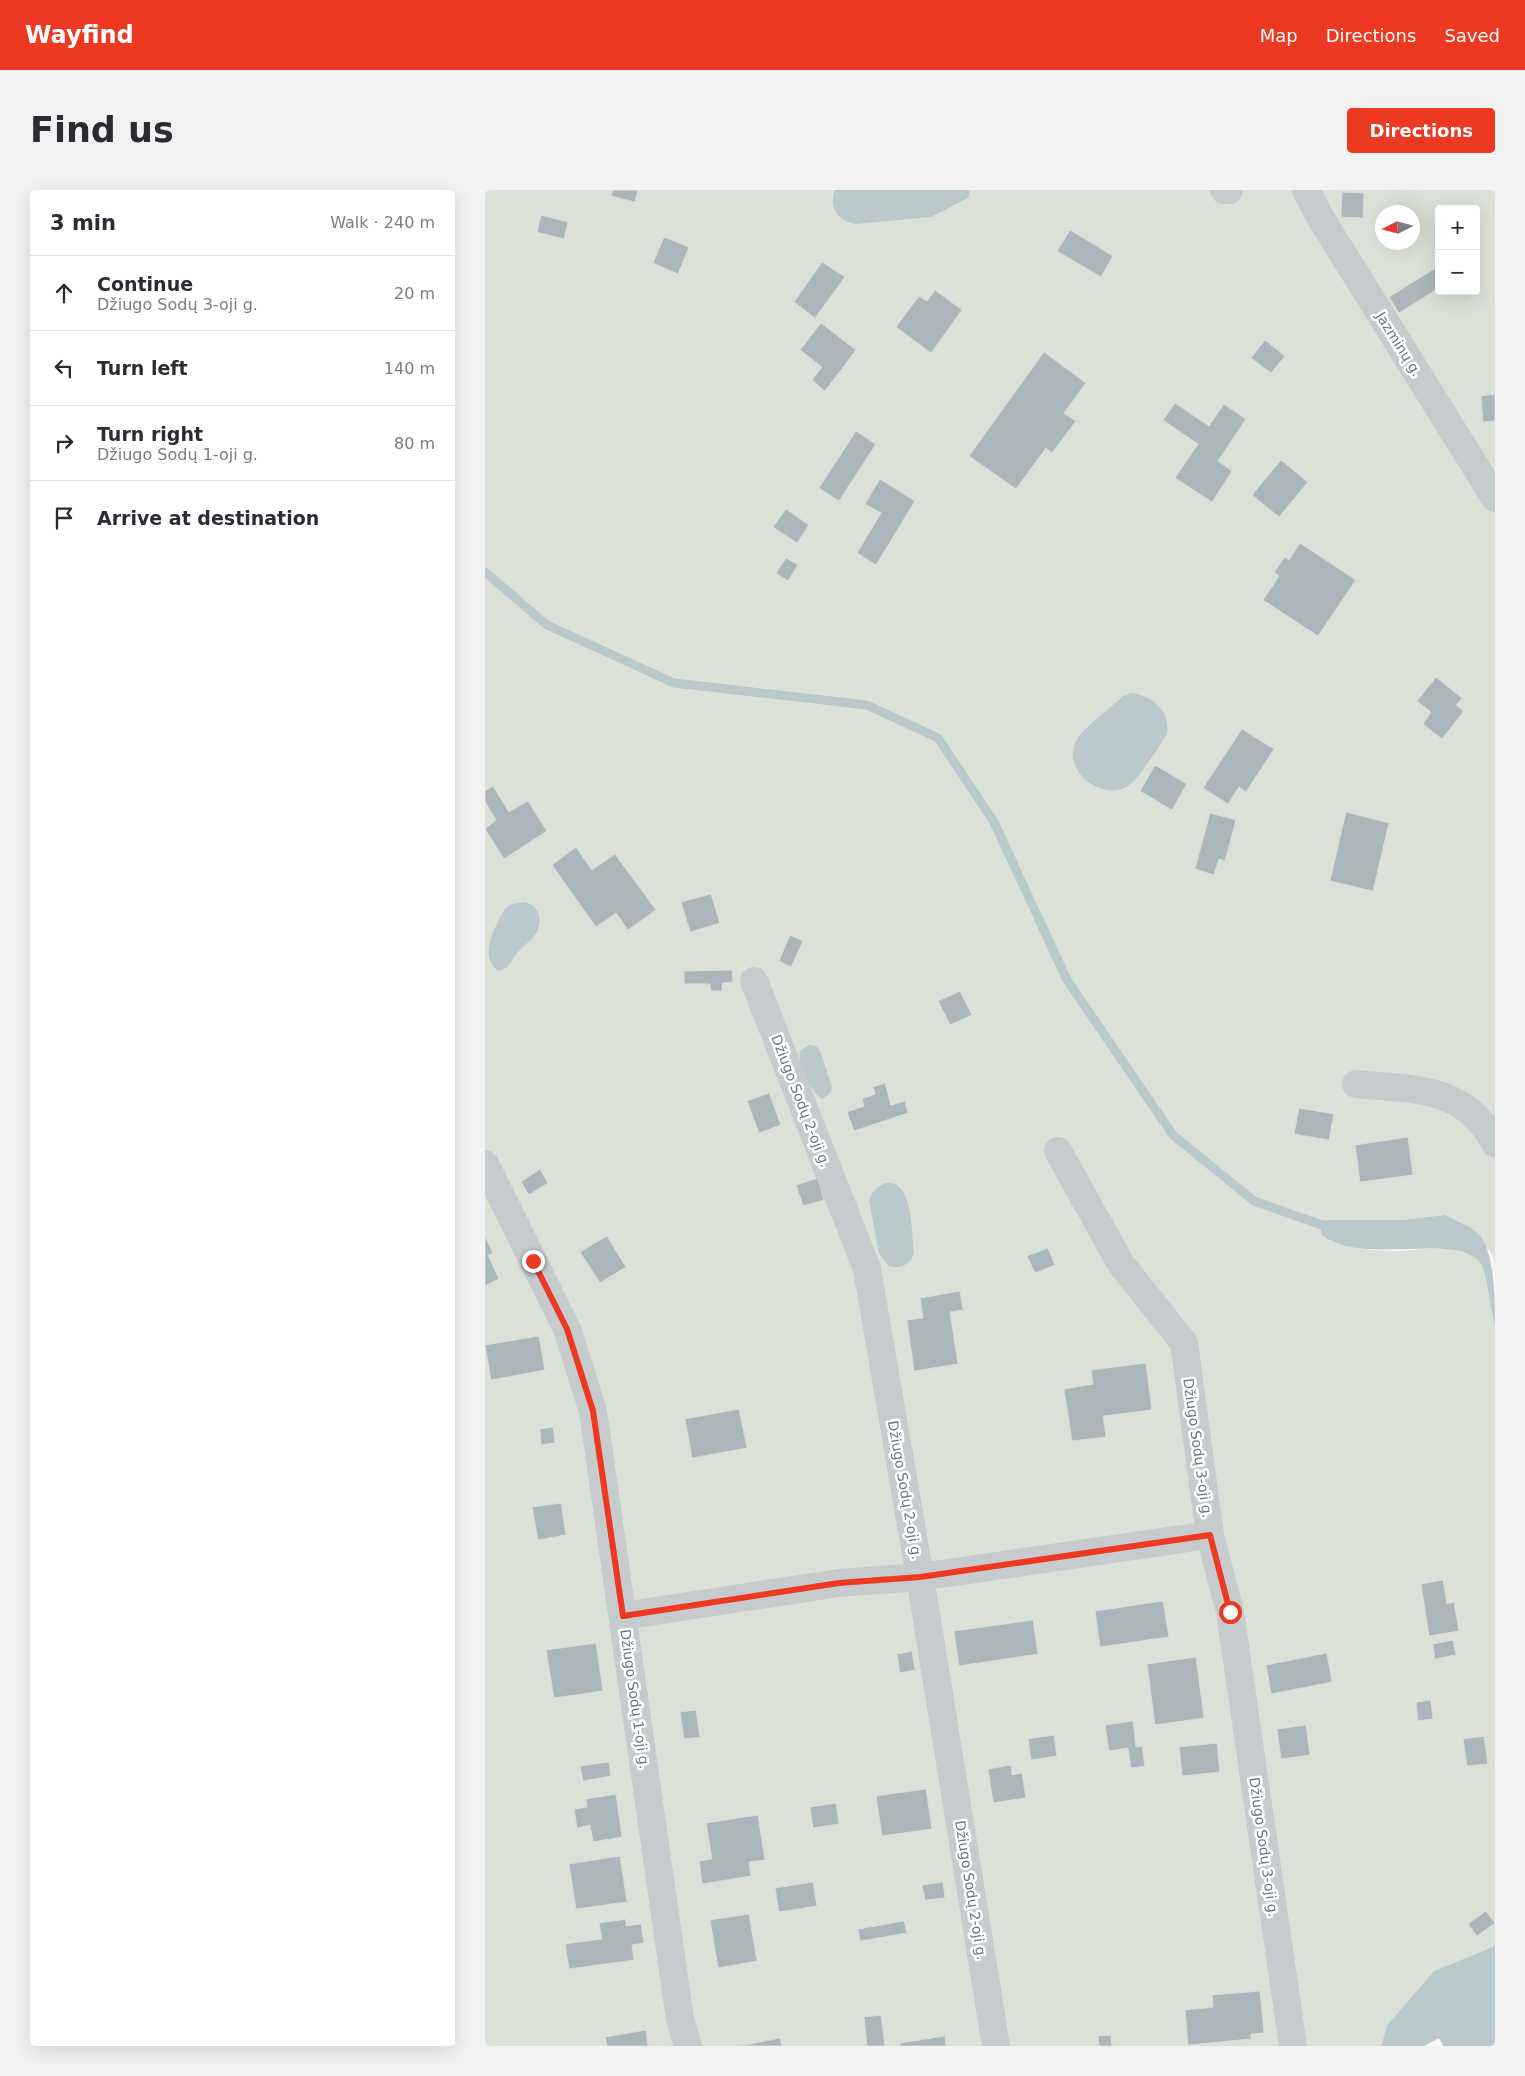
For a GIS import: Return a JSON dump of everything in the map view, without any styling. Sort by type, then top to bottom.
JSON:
[{"type":"street","name":"Jazminų g.","points":[[1306,190],[1320,217],[1495,498]]},
{"type":"street","name":"Džiugo Sodų 2-oji g.","points":[[754,981],[867,1269],[920,1577],[996,2046]]},
{"type":"street","points":[[1356,1084],[1416,1090],[1452,1099],[1477,1116],[1495,1143]]},
{"type":"street","name":"Džiugo Sodų 3-oji g.","points":[[1057,1151],[1121,1264],[1184,1343],[1210,1535],[1230,1612],[1293,2046]]},
{"type":"street","name":"Džiugo Sodų 1-oji g.","points":[[485,1164],[567,1329],[593,1411],[679,2009],[688,2046]]},
{"type":"street","points":[[623,1616],[839,1583],[920,1577],[1210,1535]]},
{"type":"shaded area","points":[[485,190],[1495,190],[1495,1264],[1491,1252],[1445,1215],[1401,1220],[1331,1220],[1329,1241],[1377,1250],[1452,1249],[1474,1257],[1481,1264],[1485,1275],[1495,1327],[1495,1946],[1434,1971],[1387,2025],[1381,2046],[485,2046]]},
{"type":"shaded area","points":[[835,190],[970,190],[968,198],[931,217],[855,224],[844,220],[836,212],[833,202]]},
{"type":"shaded area","points":[[1132,693],[1154,701],[1159,706],[1166,718],[1167,734],[1149,762],[1128,786],[1117,790],[1105,790],[1094,786],[1077,770],[1073,760],[1073,749],[1078,738],[1093,722],[1123,696]]},
{"type":"shaded area","points":[[525,902],[535,907],[538,911],[539,926],[531,940],[523,946],[508,966],[498,971],[489,957],[492,934],[506,908],[513,904]]},
{"type":"shaded area","points":[[809,1045],[816,1046],[820,1050],[832,1087],[831,1092],[823,1099],[810,1085],[801,1063],[800,1051]]},
{"type":"shaded area","points":[[886,1183],[895,1184],[904,1193],[912,1228],[914,1253],[910,1261],[905,1265],[897,1267],[889,1266],[879,1254],[869,1201],[875,1190]]},
{"type":"shaded area","points":[[1445,1215],[1475,1231],[1484,1242],[1493,1278],[1495,1327],[1483,1268],[1469,1254],[1452,1250],[1359,1248],[1338,1244],[1321,1234],[1322,1225],[1331,1220],[1401,1220]]},
{"type":"shaded area","points":[[1495,1946],[1495,2046],[1443,2046],[1439,2038],[1424,2046],[1381,2046],[1387,2025],[1434,1971]]},
{"type":"building","points":[[613,190],[638,190],[635,202],[611,196]]},
{"type":"building","points":[[1342,192],[1364,193],[1363,218],[1341,217]]},
{"type":"building","points":[[541,215],[568,222],[564,239],[537,232]]},
{"type":"building","points":[[1070,230],[1113,256],[1101,277],[1057,251]]},
{"type":"building","points":[[664,237],[689,247],[678,274],[653,263]]},
{"type":"building","points":[[822,262],[845,277],[815,318],[794,302]]},
{"type":"building","points":[[1435,268],[1435,290],[1399,313],[1389,297]]},
{"type":"building","points":[[935,290],[962,310],[931,353],[896,327],[919,296],[927,301]]},
{"type":"building","points":[[821,323],[856,350],[825,391],[812,380],[822,367],[800,350]]},
{"type":"building","points":[[1265,340],[1285,356],[1271,373],[1251,358]]},
{"type":"building","points":[[1044,352],[1086,383],[1064,413],[1076,421],[1052,453],[1046,448],[1016,489],[969,456]]},
{"type":"building","points":[[1495,394],[1495,421],[1483,422],[1481,396]]},
{"type":"building","points":[[1175,403],[1209,426],[1224,404],[1246,419],[1218,461],[1232,471],[1212,502],[1175,478],[1198,444],[1163,420]]},
{"type":"building","points":[[856,431],[876,444],[839,501],[819,488]]},
{"type":"building","points":[[1281,460],[1308,482],[1279,517],[1252,495]]},
{"type":"building","points":[[880,479],[915,501],[876,565],[857,553],[881,513],[865,504]]},
{"type":"building","points":[[786,509],[809,525],[797,543],[773,527]]},
{"type":"building","points":[[1300,543],[1356,580],[1318,636],[1263,600],[1279,576],[1274,572],[1285,557],[1289,560]]},
{"type":"building","points":[[786,558],[798,565],[788,581],[776,573]]},
{"type":"building","points":[[1436,677],[1462,698],[1456,705],[1464,711],[1442,739],[1423,724],[1431,712],[1417,701]]},
{"type":"building","points":[[1242,729],[1274,749],[1246,792],[1239,787],[1228,804],[1203,788]]},
{"type":"building","points":[[1155,765],[1187,784],[1172,810],[1140,791]]},
{"type":"building","points":[[493,786],[509,812],[528,801],[547,831],[504,859],[485,829],[496,820],[485,802],[485,791]]},
{"type":"building","points":[[1346,812],[1389,823],[1373,891],[1330,881]]},
{"type":"building","points":[[1210,813],[1236,820],[1225,861],[1219,859],[1214,875],[1195,869]]},
{"type":"building","points":[[576,847],[592,870],[615,854],[656,910],[628,930],[616,913],[596,927],[552,865]]},
{"type":"building","points":[[711,894],[720,923],[690,932],[681,902]]},
{"type":"building","points":[[790,935],[803,941],[791,967],[779,961]]},
{"type":"building","points":[[732,970],[733,982],[722,983],[722,991],[711,991],[710,984],[684,984],[684,971]]},
{"type":"building","points":[[960,991],[972,1015],[950,1025],[938,1001]]},
{"type":"building","points":[[885,1083],[891,1105],[905,1101],[908,1113],[854,1131],[847,1112],[864,1106],[862,1099],[875,1094],[873,1087]]},
{"type":"building","points":[[769,1093],[781,1125],[759,1133],[747,1101]]},
{"type":"building","points":[[1299,1108],[1334,1114],[1329,1140],[1294,1134]]},
{"type":"building","points":[[1408,1137],[1413,1175],[1360,1182],[1355,1145]]},
{"type":"building","points":[[540,1169],[548,1183],[529,1195],[521,1182]]},
{"type":"building","points":[[818,1178],[824,1200],[803,1206],[796,1185]]},
{"type":"building","points":[[485,1236],[493,1253],[488,1255],[499,1279],[485,1286]]},
{"type":"building","points":[[607,1236],[626,1267],[600,1283],[580,1252]]},
{"type":"building","points":[[1048,1248],[1055,1265],[1035,1273],[1027,1256]]},
{"type":"building","points":[[960,1291],[963,1310],[950,1312],[958,1364],[914,1371],[907,1320],[923,1318],[920,1298]]},
{"type":"building","points":[[539,1336],[545,1370],[491,1380],[485,1345]]},
{"type":"building","points":[[1146,1363],[1152,1410],[1103,1416],[1106,1437],[1072,1441],[1064,1389],[1093,1384],[1091,1370]]},
{"type":"building","points":[[739,1409],[747,1448],[692,1458],[685,1419]]},
{"type":"building","points":[[553,1427],[555,1443],[541,1445],[540,1429]]},
{"type":"building","points":[[561,1503],[566,1535],[538,1540],[532,1507]]},
{"type":"building","points":[[1443,1580],[1447,1604],[1454,1602],[1459,1631],[1429,1636],[1421,1584]]},
{"type":"building","points":[[1163,1601],[1169,1637],[1100,1647],[1095,1611]]},
{"type":"building","points":[[1033,1620],[1038,1654],[959,1666],[954,1631]]},
{"type":"building","points":[[1453,1640],[1456,1655],[1435,1659],[1433,1644]]},
{"type":"building","points":[[596,1643],[603,1691],[554,1698],[546,1650]]},
{"type":"building","points":[[912,1651],[915,1670],[900,1673],[897,1654]]},
{"type":"building","points":[[1327,1653],[1332,1682],[1271,1694],[1266,1665]]},
{"type":"building","points":[[1196,1657],[1204,1718],[1155,1725],[1147,1664]]},
{"type":"building","points":[[1431,1700],[1433,1719],[1418,1721],[1416,1702]]},
{"type":"building","points":[[696,1710],[700,1737],[684,1739],[680,1712]]},
{"type":"building","points":[[1133,1721],[1136,1747],[1142,1746],[1145,1766],[1131,1768],[1128,1748],[1109,1751],[1105,1725]]},
{"type":"building","points":[[1306,1725],[1310,1755],[1281,1759],[1277,1729]]},
{"type":"building","points":[[1054,1735],[1057,1756],[1031,1760],[1028,1739]]},
{"type":"building","points":[[1484,1736],[1488,1764],[1467,1766],[1463,1739]]},
{"type":"building","points":[[1217,1743],[1220,1772],[1182,1776],[1179,1747]]},
{"type":"building","points":[[609,1762],[611,1776],[583,1781],[580,1766]]},
{"type":"building","points":[[1011,1765],[1012,1775],[1022,1773],[1026,1798],[993,1803],[988,1769]]},
{"type":"building","points":[[926,1789],[932,1829],[882,1836],[876,1796]]},
{"type":"building","points":[[616,1794],[622,1837],[593,1842],[590,1825],[577,1828],[574,1809],[587,1807],[586,1799]]},
{"type":"building","points":[[836,1803],[839,1824],[813,1828],[810,1807]]},
{"type":"building","points":[[758,1815],[765,1860],[749,1862],[751,1876],[702,1884],[699,1861],[712,1859],[706,1823]]},
{"type":"building","points":[[620,1856],[627,1902],[576,1909],[569,1864]]},
{"type":"building","points":[[813,1882],[817,1906],[779,1912],[775,1888]]},
{"type":"building","points":[[943,1882],[945,1898],[925,1900],[922,1885]]},
{"type":"building","points":[[1486,1911],[1495,1923],[1477,1936],[1468,1924]]},
{"type":"building","points":[[749,1914],[757,1961],[718,1968],[710,1920]]},
{"type":"building","points":[[626,1919],[626,1926],[641,1924],[644,1943],[632,1945],[634,1960],[569,1969],[565,1944],[602,1939],[599,1923]]},
{"type":"building","points":[[904,1921],[907,1933],[860,1941],[858,1929]]},
{"type":"building","points":[[1260,1991],[1264,2033],[1251,2034],[1251,2039],[1188,2045],[1185,2010],[1213,2007],[1212,1995]]},
{"type":"building","points":[[881,2015],[885,2046],[867,2046],[864,2017]]},
{"type":"building","points":[[646,2030],[648,2046],[607,2046],[605,2037]]},
{"type":"building","points":[[1111,2035],[1112,2046],[1099,2046],[1098,2036]]},
{"type":"building","points":[[945,2036],[946,2046],[900,2046],[900,2043]]},
{"type":"building","points":[[780,2038],[782,2046],[740,2046]]},
{"type":"waterway","points":[[485,572],[547,625],[674,683],[867,705],[938,738],[994,822],[1067,980],[1173,1135],[1254,1201],[1322,1225],[1333,1225]]},
{"type":"route","points":[[533,1261],[567,1329],[593,1411],[623,1616],[839,1583],[920,1577],[1210,1535],[1230,1612]]}]
